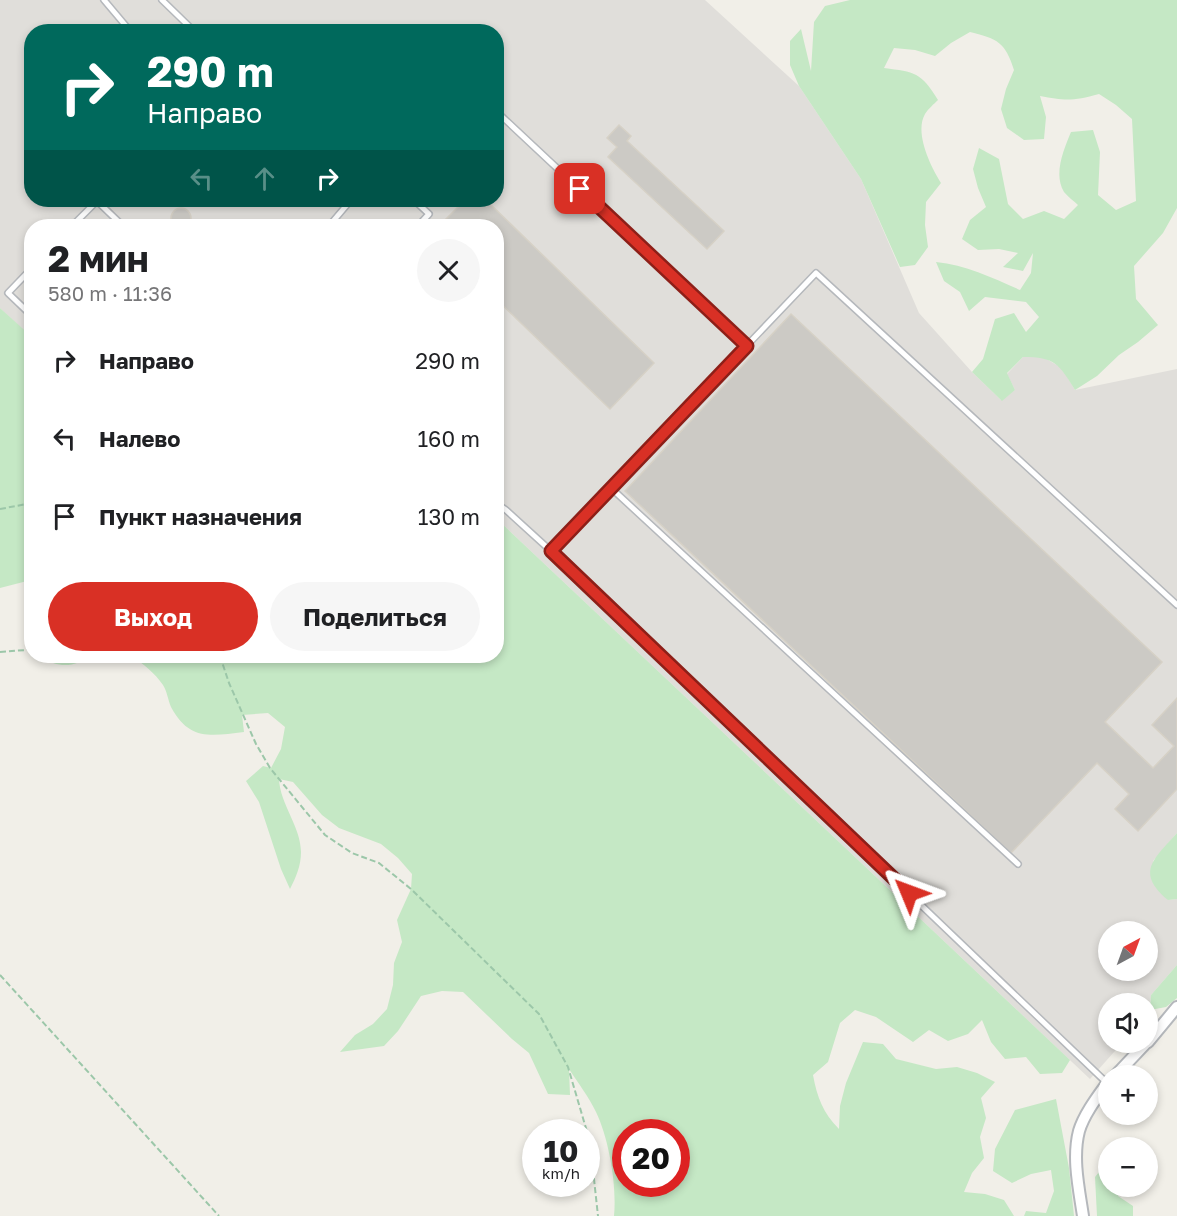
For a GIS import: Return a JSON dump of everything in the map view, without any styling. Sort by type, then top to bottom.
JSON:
[{"type":"street","points":[[1158,1029],[1177,1007]]},
{"type":"street","points":[[1125,1065],[1136,1053]]},
{"type":"street","points":[[1083,1216],[1076,1152],[1079,1130],[1098,1096]]},
{"type":"lane","points":[[104,0],[124,24]]},
{"type":"lane","points":[[162,0],[187,24]]},
{"type":"lane","points":[[504,118],[747,346]]},
{"type":"lane","points":[[79,219],[90,207]]},
{"type":"lane","points":[[104,207],[116,219]]},
{"type":"lane","points":[[335,219],[345,207]]},
{"type":"lane","points":[[422,207],[429,214],[424,219]]},
{"type":"lane","points":[[551,551],[816,273],[1177,605]]},
{"type":"lane","points":[[24,276],[8,293],[24,308]]},
{"type":"lane","points":[[611,488],[1018,864]]},
{"type":"lane","points":[[504,509],[1098,1069]]},
{"type":"path","points":[[0,509],[24,504]]},
{"type":"path","points":[[0,652],[24,650]]},
{"type":"path","points":[[222,663],[256,744],[270,768],[325,835],[352,853],[380,863],[411,889],[539,1014],[568,1067],[591,1154],[598,1216]]},
{"type":"path","points":[[0,975],[219,1216]]},
{"type":"shaded area","points":[[0,0],[705,0],[799,86],[861,179],[919,313],[972,372],[1001,400],[1015,390],[1007,374],[1023,357],[1043,357],[1062,368],[1075,390],[1177,369],[1177,833],[1153,861],[1168,900],[1177,899],[1177,965],[1153,993],[1098,993],[1098,1053],[1113,1053],[1102,1065],[1098,1065],[1098,1070],[1090,1079],[504,526],[504,219],[24,219],[24,330],[0,308]]},
{"type":"green space","points":[[850,0],[1177,0],[1177,208],[1163,233],[1134,266],[1136,299],[1158,325],[1119,355],[1097,376],[1075,390],[1065,374],[1055,364],[1042,358],[1023,357],[1007,373],[1015,390],[1002,401],[972,372],[983,359],[995,319],[1014,313],[1026,332],[1039,317],[1026,302],[985,297],[969,311],[960,292],[944,281],[936,262],[969,269],[1020,290],[1031,273],[1033,253],[1023,271],[1003,267],[1018,253],[999,249],[978,250],[962,239],[970,220],[986,207],[973,169],[979,148],[999,159],[1008,204],[1023,219],[1044,211],[1064,219],[1078,205],[1064,192],[1061,185],[1059,177],[1063,154],[1071,132],[1093,130],[1100,152],[1098,195],[1116,210],[1136,201],[1132,119],[1099,94],[1069,100],[1040,96],[1046,117],[1044,139],[1024,140],[1007,128],[1001,109],[1014,70],[1007,53],[999,43],[970,32],[935,56],[915,50],[894,48],[884,68],[916,75],[927,84],[938,100],[925,114],[921,131],[925,150],[941,183],[926,202],[925,225],[928,247],[915,265],[900,267],[861,179],[799,86],[790,65],[790,41],[801,29],[811,71],[814,22],[825,6]]},
{"type":"green space","points":[[0,308],[24,330],[24,582],[0,588]]},
{"type":"green space","points":[[504,526],[1070,1060],[1062,1073],[1040,1074],[1026,1057],[1005,1059],[991,1042],[982,1020],[968,1034],[948,1041],[929,1030],[913,1042],[876,1017],[855,1010],[840,1023],[828,1062],[813,1075],[822,1104],[839,1129],[840,1106],[846,1083],[863,1042],[883,1044],[896,1059],[936,1069],[957,1067],[995,1082],[981,1098],[986,1118],[980,1137],[984,1158],[972,1173],[964,1192],[985,1194],[1004,1200],[1014,1216],[614,1216],[614,1197],[690,1197],[690,1119],[612,1119],[612,1171],[600,1119],[569,1069],[570,1095],[548,1094],[529,1053],[463,992],[442,991],[421,996],[398,1031],[384,1046],[340,1052],[355,1035],[373,1024],[387,1009],[393,985],[394,963],[402,942],[397,920],[411,889],[412,874],[381,844],[339,828],[322,815],[293,782],[279,779],[283,797],[298,834],[301,852],[299,867],[290,889],[259,802],[246,781],[263,766],[271,768],[281,749],[285,727],[268,713],[242,715],[244,732],[211,735],[193,731],[178,718],[160,681],[141,663],[504,663]]},
{"type":"green space","points":[[54,663],[76,663],[67,665]]},
{"type":"green space","points":[[1177,833],[1177,899],[1168,900],[1152,881],[1150,873],[1155,858]]},
{"type":"green space","points":[[1177,965],[1177,998],[1166,1007],[1158,1008],[1158,993],[1153,993]]},
{"type":"green space","points":[[1056,1099],[1069,1168],[1074,1216],[1024,1216],[1026,1211],[1046,1213],[1054,1191],[1051,1170],[1031,1174],[1012,1183],[993,1171],[995,1149],[1015,1110]]},
{"type":"green space","points":[[1098,1173],[1098,1197],[1120,1197],[1133,1206],[1133,1216],[1097,1216],[1095,1177]]},
{"type":"building","points":[[619,125],[631,136],[627,141],[724,231],[707,249],[608,157],[617,147],[607,138]]},
{"type":"building","points":[[458,207],[493,207],[654,363],[610,409],[504,307],[504,219],[446,219]]},
{"type":"building","points":[[181,208],[190,214],[191,219],[171,218],[174,211]]},
{"type":"building","points":[[791,314],[1162,662],[1105,722],[1153,768],[1174,746],[1152,725],[1177,698],[1177,789],[1138,831],[1115,809],[1129,794],[1097,763],[1011,853],[625,491]]},
{"type":"route","points":[[580,189],[747,346],[551,551],[909,893]]}]
